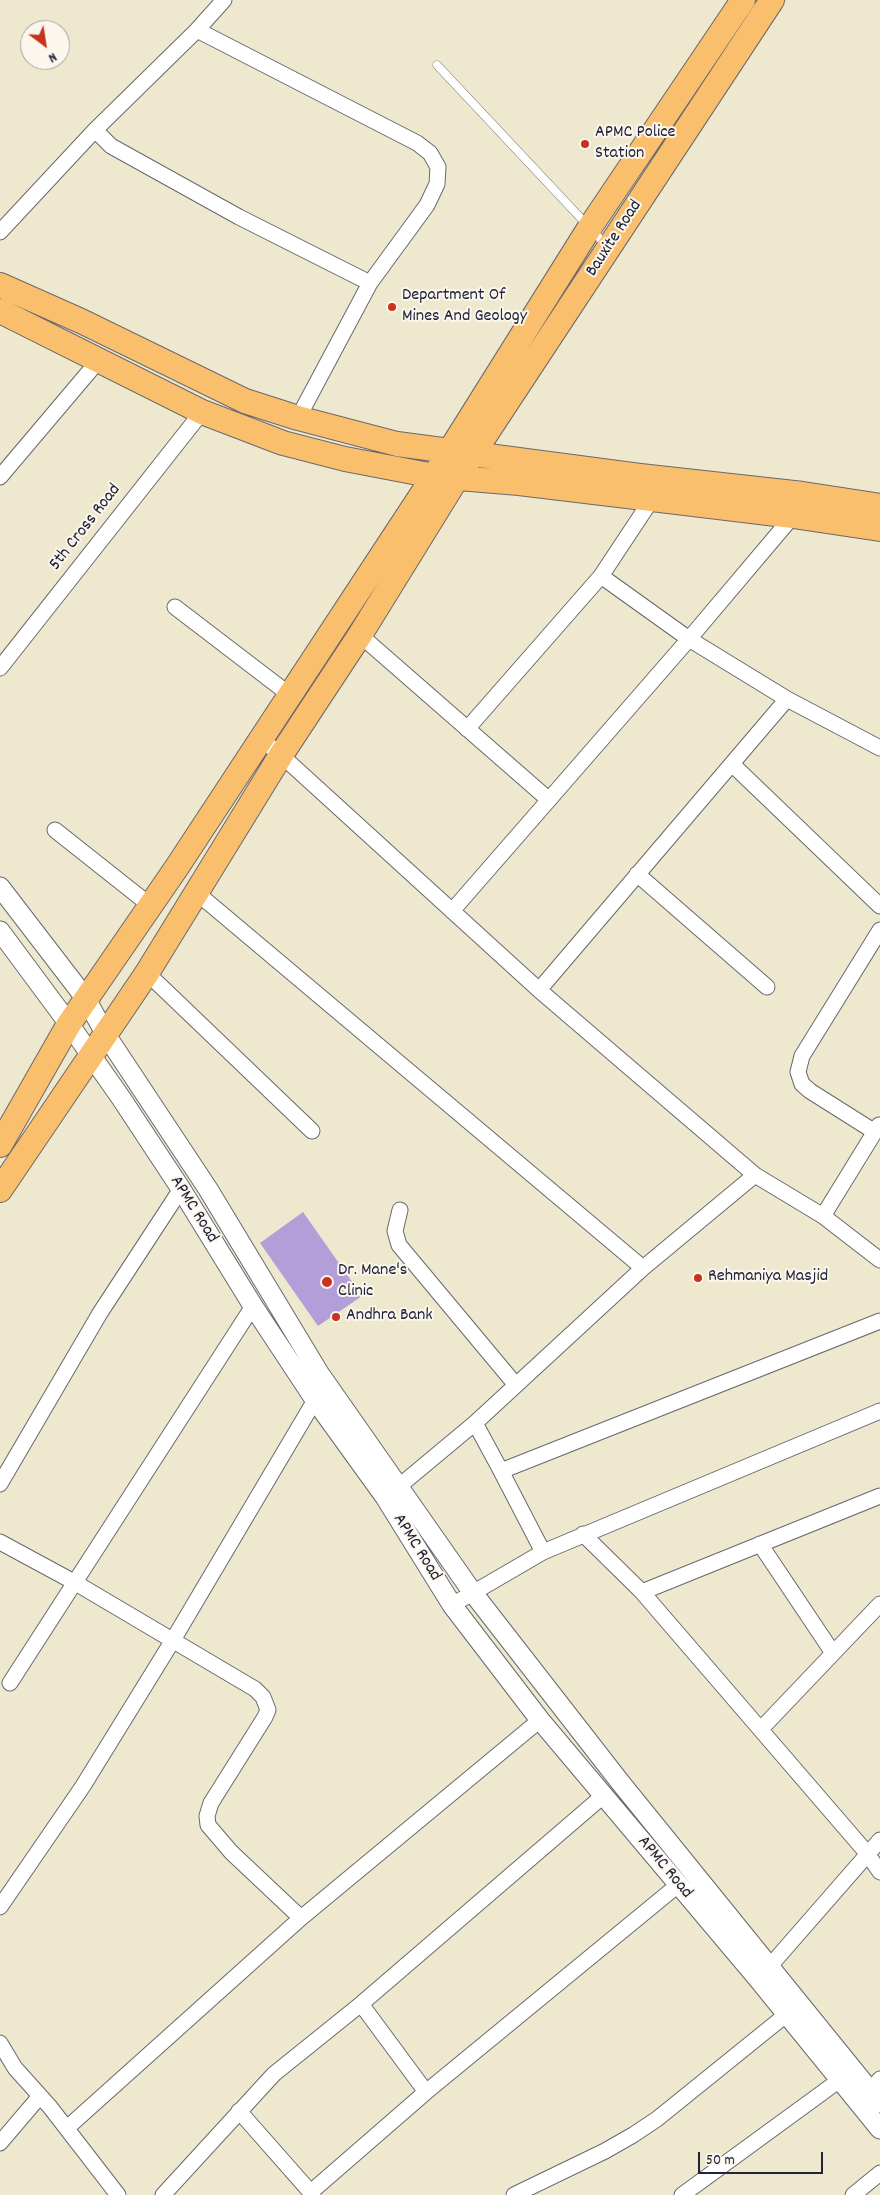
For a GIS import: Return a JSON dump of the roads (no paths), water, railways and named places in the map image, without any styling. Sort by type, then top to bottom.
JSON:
[{"type":"main road","points":[[0,1145],[69,1024],[124,946],[261,740],[434,476],[590,227],[744,0]]},
{"type":"main road","name":"Bauxite Road","points":[[0,1190],[147,973],[457,478],[772,0]]},
{"type":"main road","points":[[711,48],[731,62]]},
{"type":"main road","points":[[0,285],[81,321],[245,400],[298,418],[397,444],[640,476],[802,494],[880,506]]},
{"type":"main road","points":[[0,311],[202,412],[283,443],[345,459],[434,476],[519,483],[793,516],[880,529]]},
{"type":"street","points":[[0,232],[95,130],[197,30],[224,0]]},
{"type":"street","points":[[197,30],[417,143],[430,153],[438,167],[437,184],[427,205],[370,284],[298,418]]},
{"type":"street","points":[[95,130],[111,146],[239,217],[370,284]]},
{"type":"street","points":[[0,477],[99,360]]},
{"type":"street","name":"5th Cross Road","points":[[0,668],[202,412]]},
{"type":"street","points":[[467,729],[601,576],[652,499]]},
{"type":"street","points":[[452,912],[793,516]]},
{"type":"street","points":[[601,576],[689,639],[787,699],[880,748]]},
{"type":"street","points":[[175,607],[290,695]]},
{"type":"street","points":[[360,635],[549,800]]},
{"type":"street","points":[[539,990],[637,874],[733,765],[787,699]]},
{"type":"street","points":[[261,740],[282,755],[539,990],[755,1175],[823,1216],[880,1260]]},
{"type":"street","points":[[733,765],[880,906]]},
{"type":"street","points":[[55,830],[151,906]]},
{"type":"street","points":[[637,874],[767,987]]},
{"type":"street","name":"APMC Road","points":[[0,887],[86,999],[106,1035],[208,1189],[319,1373],[400,1486],[473,1593],[765,1973],[787,2014],[880,2129]]},
{"type":"street","points":[[197,893],[643,1268]]},
{"type":"street","points":[[823,1216],[877,1128],[810,1091],[802,1084],[798,1072],[802,1056],[880,930]]},
{"type":"street","name":"APMC Road","points":[[0,931],[121,1098],[252,1306],[315,1400],[385,1497],[452,1605],[540,1720],[678,1885],[877,2091]]},
{"type":"street","points":[[147,973],[312,1131]]},
{"type":"street","points":[[385,1497],[475,1423],[643,1268],[755,1175]]},
{"type":"street","points":[[0,1484],[100,1313],[180,1189]]},
{"type":"street","points":[[400,1210],[395,1231],[399,1244],[516,1384]]},
{"type":"street","points":[[10,1683],[252,1306]]},
{"type":"street","points":[[501,1471],[880,1320]]},
{"type":"street","points":[[0,1907],[83,1786],[173,1640],[315,1400]]},
{"type":"street","points":[[452,1605],[543,1552],[880,1411]]},
{"type":"street","points":[[475,1423],[543,1552]]},
{"type":"street","points":[[642,1592],[880,1496]]},
{"type":"street","points":[[583,1534],[642,1592],[868,1854],[880,1872]]},
{"type":"street","points":[[0,1542],[74,1582],[173,1640],[255,1690],[266,1702],[268,1710],[265,1717],[212,1803],[208,1816],[208,1825],[230,1852],[301,1918]]},
{"type":"street","points":[[760,1544],[833,1653]]},
{"type":"street","points":[[760,1729],[880,1604]]},
{"type":"street","points":[[67,2128],[301,1918],[540,1720]]},
{"type":"street","points":[[163,2195],[274,2074],[361,2004],[603,1796]]},
{"type":"street","points":[[765,1973],[880,1840]]},
{"type":"street","points":[[239,2112],[312,2193],[426,2092],[678,1885]]},
{"type":"street","points":[[361,2004],[426,2092]]},
{"type":"street","points":[[514,2195],[605,2152],[641,2130],[787,2014]]},
{"type":"street","points":[[0,2043],[15,2068],[67,2128],[118,2195]]},
{"type":"street","points":[[682,2195],[841,2079]]},
{"type":"street","points":[[0,2143],[40,2096]]},
{"type":"street","points":[[853,2195],[880,2174]]},
{"type":"lane","points":[[437,65],[609,248]]},
{"type":"place","name":"APMC Police Station","points":[[585,144]]},
{"type":"place","name":"Department Of Mines And Geology","points":[[392,307]]},
{"type":"place","name":"Rehmaniya Masjid","points":[[698,1278]]},
{"type":"place","name":"Dr. Mane's Clinic","points":[[327,1282]]},
{"type":"place","name":"Andhra Bank","points":[[336,1317]]}]
